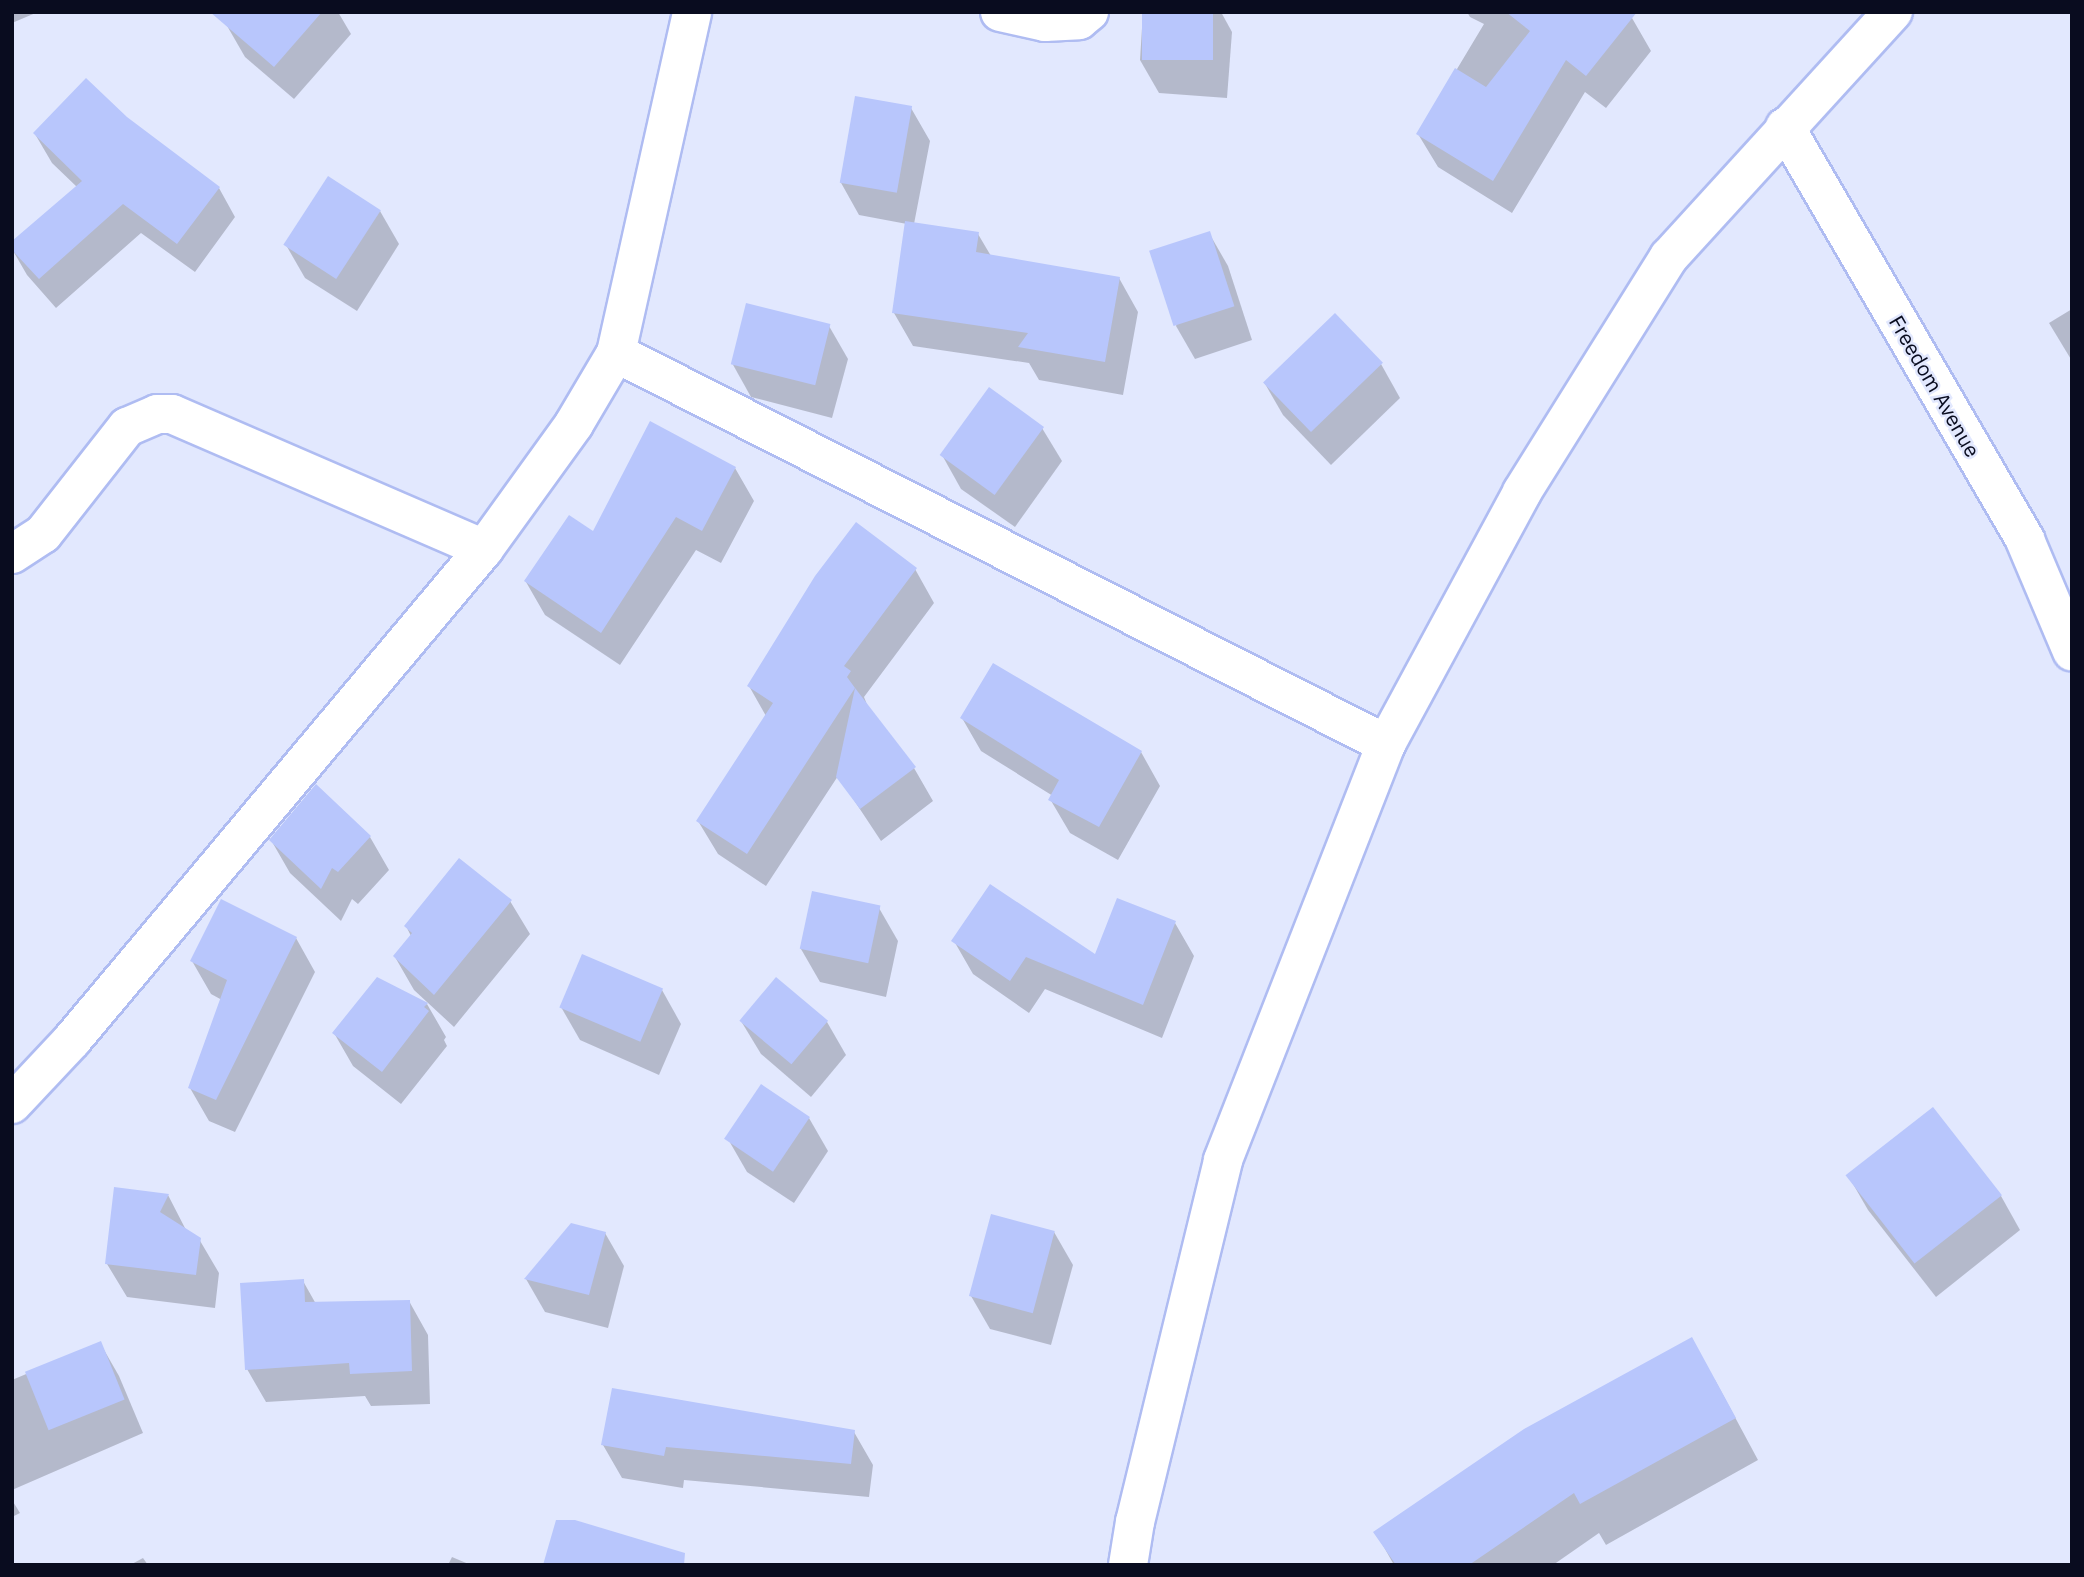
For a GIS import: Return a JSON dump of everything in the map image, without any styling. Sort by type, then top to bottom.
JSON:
[{"type":"street","points":[[12,1104],[72,1040],[484,550],[574,424],[616,353],[692,12]]},
{"type":"street","points":[[1000,12],[1045,22],[1080,20],[1088,12]]},
{"type":"street","points":[[1128,1565],[1138,1508],[1223,1160],[1386,744],[1522,492],[1669,257],[1785,127],[1894,12]]},
{"type":"street","name":"Freedom Avenue","points":[[1785,127],[2025,540],[2072,651]]},
{"type":"street","points":[[616,353],[1386,744]]},
{"type":"street","points":[[12,554],[44,534],[127,427],[157,414],[172,414],[484,550]]},
{"type":"building","points":[[210,12],[322,12],[274,67]]},
{"type":"building","points":[[1142,12],[1213,12],[1213,60],[1142,60]]},
{"type":"building","points":[[1506,12],[1637,12],[1586,76],[1566,60],[1493,181],[1416,134],[1455,68],[1486,87],[1530,31]]},
{"type":"building","points":[[86,78],[127,117],[220,187],[177,244],[123,204],[39,279],[12,250],[12,241],[82,181],[33,133]]},
{"type":"building","points":[[855,96],[912,106],[897,193],[840,183]]},
{"type":"building","points":[[328,176],[381,210],[336,279],[283,245]]},
{"type":"building","points":[[905,221],[979,232],[976,252],[1120,277],[1105,362],[1018,347],[1028,333],[892,313]]},
{"type":"building","points":[[1210,231],[1234,306],[1174,326],[1149,251]]},
{"type":"building","points":[[746,303],[830,324],[815,385],[731,364]]},
{"type":"building","points":[[1335,313],[1383,363],[1311,432],[1263,382]]},
{"type":"building","points":[[989,387],[1044,427],[995,495],[940,455]]},
{"type":"building","points":[[650,421],[736,467],[702,531],[676,517],[601,633],[524,581],[569,515],[593,531]]},
{"type":"building","points":[[856,522],[917,568],[844,666],[851,671],[847,677],[855,688],[747,854],[696,821],[773,703],[747,686],[815,576]]},
{"type":"building","points":[[993,663],[1142,751],[1099,827],[1048,800],[1059,780],[960,718]]},
{"type":"building","points":[[855,688],[916,767],[860,809],[836,777]]},
{"type":"building","points":[[316,784],[371,836],[338,872],[332,868],[321,889],[269,840]]},
{"type":"building","points":[[459,858],[512,900],[434,995],[393,956],[412,933],[404,926]]},
{"type":"building","points":[[990,884],[1095,954],[1117,898],[1176,921],[1143,1005],[1026,957],[1010,981],[951,941]]},
{"type":"building","points":[[812,891],[880,906],[868,963],[800,949]]},
{"type":"building","points":[[221,899],[297,937],[216,1100],[188,1088],[227,980],[190,961]]},
{"type":"building","points":[[582,954],[663,988],[640,1042],[559,1007]]},
{"type":"building","points":[[377,977],[428,1003],[424,1007],[429,1011],[382,1072],[332,1033]]},
{"type":"building","points":[[776,977],[828,1021],[791,1064],[739,1021]]},
{"type":"building","points":[[761,1084],[810,1117],[773,1172],[724,1139]]},
{"type":"building","points":[[1933,1107],[2002,1195],[1914,1264],[1846,1175]]},
{"type":"building","points":[[114,1187],[169,1194],[160,1212],[201,1238],[196,1275],[105,1264]]},
{"type":"building","points":[[991,1214],[1055,1231],[1033,1313],[969,1296]]},
{"type":"building","points":[[571,1223],[606,1232],[589,1295],[524,1279]]},
{"type":"building","points":[[304,1279],[305,1302],[410,1300],[412,1371],[350,1374],[349,1363],[245,1370],[240,1283]]},
{"type":"building","points":[[1692,1337],[1736,1418],[1580,1504],[1574,1493],[1469,1565],[1396,1565],[1373,1532],[1524,1429]]},
{"type":"building","points":[[101,1341],[125,1399],[49,1430],[25,1372]]},
{"type":"building","points":[[612,1388],[855,1430],[851,1464],[666,1447],[664,1456],[601,1445]]},
{"type":"building","points":[[556,1520],[575,1520],[685,1553],[684,1565],[543,1565]]}]
